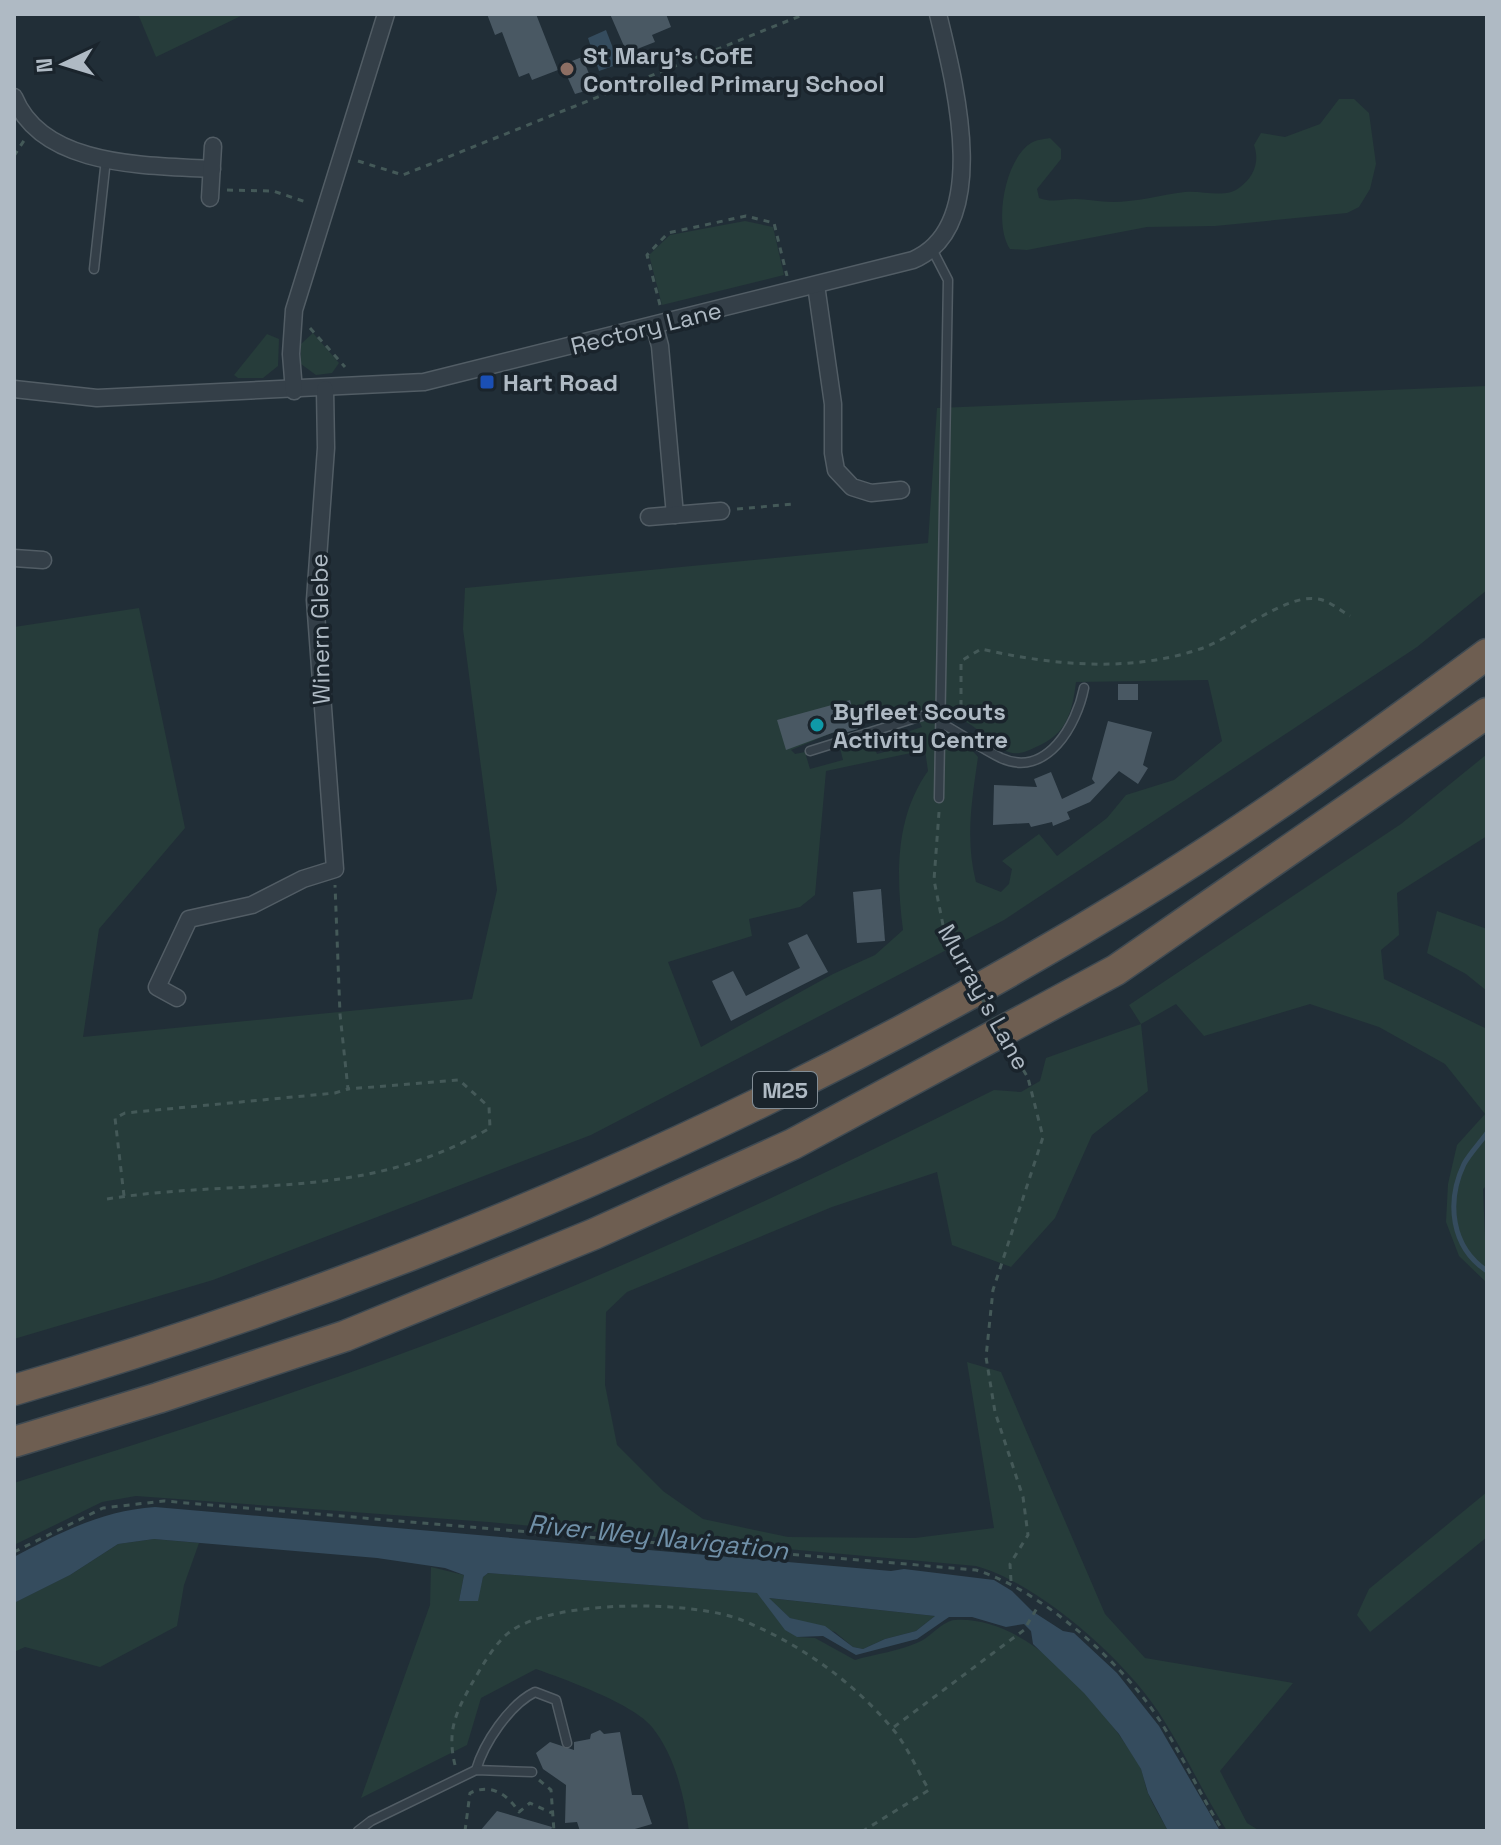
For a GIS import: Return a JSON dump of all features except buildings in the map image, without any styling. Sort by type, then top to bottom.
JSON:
[{"type":"highway","name":"M25","points":[[14,1390],[103,1364],[337,1283],[573,1189],[775,1095],[981,988],[1133,899],[1341,762],[1487,654]]},
{"type":"highway","name":"M25","points":[[14,1442],[345,1336],[594,1234],[793,1144],[1116,970],[1487,713]]},
{"type":"street","points":[[294,391],[291,354],[294,310],[386,14]]},
{"type":"street","points":[[933,251],[956,214],[961,162],[949,61],[938,14]]},
{"type":"street","points":[[14,97],[22,117],[81,155],[212,169]]},
{"type":"street","points":[[210,193],[213,146]]},
{"type":"street","name":"Rectory Lane","points":[[14,389],[97,398],[294,391],[424,382],[791,292],[933,251]]},
{"type":"street","points":[[816,285],[833,404],[836,470],[852,487],[871,493],[901,490]]},
{"type":"street","points":[[660,325],[675,515]]},
{"type":"street","name":"Winern Glebe","points":[[325,389],[326,448],[315,600],[335,869]]},
{"type":"street","points":[[649,517],[721,511]]},
{"type":"street","points":[[14,558],[43,560]]},
{"type":"street","points":[[177,998],[151,984],[189,919],[252,905],[303,879],[335,869]]},
{"type":"lane","points":[[94,269],[106,159]]},
{"type":"lane","points":[[933,251],[948,280],[939,798]]},
{"type":"lane","points":[[941,723],[1004,759],[1030,761],[1051,750],[1067,736],[1079,712],[1084,688]]},
{"type":"lane","points":[[810,751],[941,710]]},
{"type":"lane","points":[[476,1770],[481,1754],[521,1699],[535,1692],[556,1700],[567,1743]]},
{"type":"lane","points":[[358,1831],[371,1821],[476,1770],[532,1772]]},
{"type":"path","points":[[343,156],[403,175],[805,14]]},
{"type":"path","points":[[210,193],[273,191],[325,208]]},
{"type":"path","points":[[660,325],[647,255],[668,233],[746,216],[774,223],[791,292]]},
{"type":"path","points":[[294,310],[348,371],[349,388]]},
{"type":"path","points":[[721,511],[794,504]]},
{"type":"path","points":[[962,734],[961,661],[981,649],[1073,665],[1140,660],[1200,649],[1293,602],[1318,599],[1350,616]]},
{"type":"path","name":"Murray's Lane","points":[[939,798],[934,880],[945,935],[1028,1078],[1043,1137],[993,1290],[986,1357],[995,1412],[1023,1497],[1028,1535],[1010,1564],[1011,1583]]},
{"type":"path","points":[[335,869],[340,1014],[348,1089]]},
{"type":"path","points":[[107,1199],[284,1187],[395,1171],[456,1148],[490,1128],[489,1107],[459,1080],[125,1113],[115,1118],[114,1130],[124,1196]]},
{"type":"path","points":[[14,1552],[103,1508],[164,1501],[976,1570],[1011,1583],[1074,1630],[1120,1671],[1161,1722],[1223,1831]]},
{"type":"path","points":[[465,1831],[470,1793],[449,1741],[458,1708],[482,1667],[511,1631],[542,1618],[612,1605],[696,1610],[741,1619],[786,1640],[850,1685],[893,1728],[929,1790],[863,1831]]},
{"type":"path","points":[[893,1728],[1024,1630],[1037,1608]]},
{"type":"path","points":[[532,1772],[551,1790],[554,1831]]},
{"type":"path","points":[[470,1793],[482,1788],[497,1790],[519,1812],[530,1803],[552,1813]]},
{"type":"green space","points":[[138,14],[245,14],[156,57]]},
{"type":"green space","points":[[1339,99],[1354,99],[1369,113],[1376,164],[1370,189],[1359,207],[1347,213],[1215,226],[1147,227],[1027,250],[1010,249],[1005,238],[1002,209],[1008,177],[1022,151],[1033,142],[1050,138],[1061,149],[1061,159],[1037,189],[1039,198],[1121,202],[1185,192],[1220,194],[1239,188],[1249,179],[1256,163],[1254,145],[1261,133],[1285,137],[1320,124]]},
{"type":"green space","points":[[745,221],[773,227],[784,275],[662,305],[649,255],[670,235]]},
{"type":"green space","points":[[313,333],[339,363],[332,373],[316,375],[301,364],[301,344]]},
{"type":"green space","points":[[267,334],[279,339],[278,366],[263,378],[238,378],[234,375]]},
{"type":"green space","points":[[1487,386],[1487,590],[1417,647],[1004,920],[591,1135],[213,1280],[14,1339],[14,627],[139,608],[185,828],[99,929],[83,1037],[472,999],[497,890],[463,629],[465,588],[928,543],[937,408]],"holes":[[[1208,680],[1222,741],[1174,780],[1126,795],[1107,818],[1057,856],[1039,834],[1002,861],[1012,869],[1009,884],[1001,892],[976,882],[970,835],[978,757],[961,738],[948,740],[948,716],[969,723],[997,747],[1021,753],[1046,742],[1061,729],[1070,713],[1076,682]],[[865,707],[869,721],[915,712],[922,727],[910,731],[913,744],[877,754],[871,740],[840,748],[843,760],[810,769],[805,752],[795,754],[791,750],[839,730],[841,734],[858,729],[853,710]],[[925,750],[928,771],[909,808],[900,848],[899,889],[903,930],[875,955],[833,974],[701,1047],[668,962],[752,936],[749,919],[800,907],[815,895],[826,771]]]},
{"type":"green space","points":[[1487,754],[1487,836],[1397,893],[1399,935],[1381,950],[1384,979],[1487,1029],[1487,1185],[1483,1189],[1487,1283],[1459,1256],[1446,1222],[1448,1184],[1457,1145],[1485,1114],[1445,1064],[1379,1027],[1310,1004],[1204,1036],[1176,1004],[1141,1024],[1129,1005],[1401,824]]},
{"type":"green space","points":[[1437,911],[1487,929],[1487,991],[1466,974],[1427,953]]},
{"type":"green space","points":[[1141,1024],[1148,1091],[1092,1135],[1055,1218],[1011,1267],[952,1245],[937,1172],[832,1207],[627,1292],[606,1312],[605,1385],[617,1445],[663,1491],[703,1519],[788,1537],[915,1538],[994,1528],[967,1362],[1001,1372],[1105,1614],[1145,1658],[1293,1683],[1220,1771],[1247,1823],[1260,1831],[1227,1831],[1163,1719],[1148,1697],[1106,1650],[1027,1589],[976,1566],[488,1522],[136,1496],[102,1502],[14,1545],[14,1483],[305,1388],[543,1299],[738,1213],[994,1090],[1021,1092],[1040,1081],[1046,1058]]},
{"type":"green space","points":[[1487,1492],[1487,1537],[1370,1632],[1357,1615],[1369,1589]]},
{"type":"green space","points":[[154,1539],[199,1543],[184,1585],[177,1626],[100,1667],[25,1647],[14,1652],[14,1603],[70,1575],[118,1544]]},
{"type":"green space","points":[[431,1567],[464,1575],[459,1601],[477,1601],[483,1577],[488,1573],[758,1593],[797,1637],[815,1638],[855,1660],[912,1645],[950,1621],[983,1622],[1010,1632],[1037,1648],[1085,1692],[1139,1765],[1150,1798],[1168,1831],[689,1831],[677,1776],[667,1750],[652,1727],[615,1701],[536,1669],[481,1698],[467,1745],[361,1798],[430,1605]]},
{"type":"green space","points":[[768,1598],[935,1616],[916,1631],[863,1649],[853,1647],[835,1632],[790,1618]]},
{"type":"water","points":[[606,30],[619,64],[599,71],[588,38]]},
{"type":"water","points":[[155,1507],[891,1571],[904,1569],[994,1580],[1012,1591],[1032,1611],[1063,1631],[1074,1633],[1117,1673],[1159,1726],[1220,1831],[1168,1831],[1148,1793],[1141,1769],[1119,1734],[1084,1693],[1033,1644],[1031,1631],[1024,1624],[1006,1627],[972,1617],[949,1617],[917,1639],[856,1655],[823,1636],[797,1637],[785,1630],[757,1593],[488,1573],[483,1577],[478,1601],[459,1601],[464,1575],[445,1568],[377,1558],[154,1539],[118,1544],[70,1575],[14,1603],[14,1557],[82,1524],[135,1509]],"holes":[[[769,1598],[935,1616],[916,1631],[863,1649],[853,1647],[825,1626],[790,1618]]]},
{"type":"waterway","points":[[1487,1133],[1464,1164],[1458,1179],[1454,1208],[1459,1237],[1475,1261],[1487,1271]]},
{"type":"place","name":"St Mary's CofE Controlled Primary School","points":[[567,69]]},
{"type":"place","name":"Hart Road","points":[[487,382]]},
{"type":"place","name":"Byfleet Scouts Activity Centre","points":[[817,725]]},
{"type":"water label","name":"River Wey Navigation","points":[[658,1537]]}]
